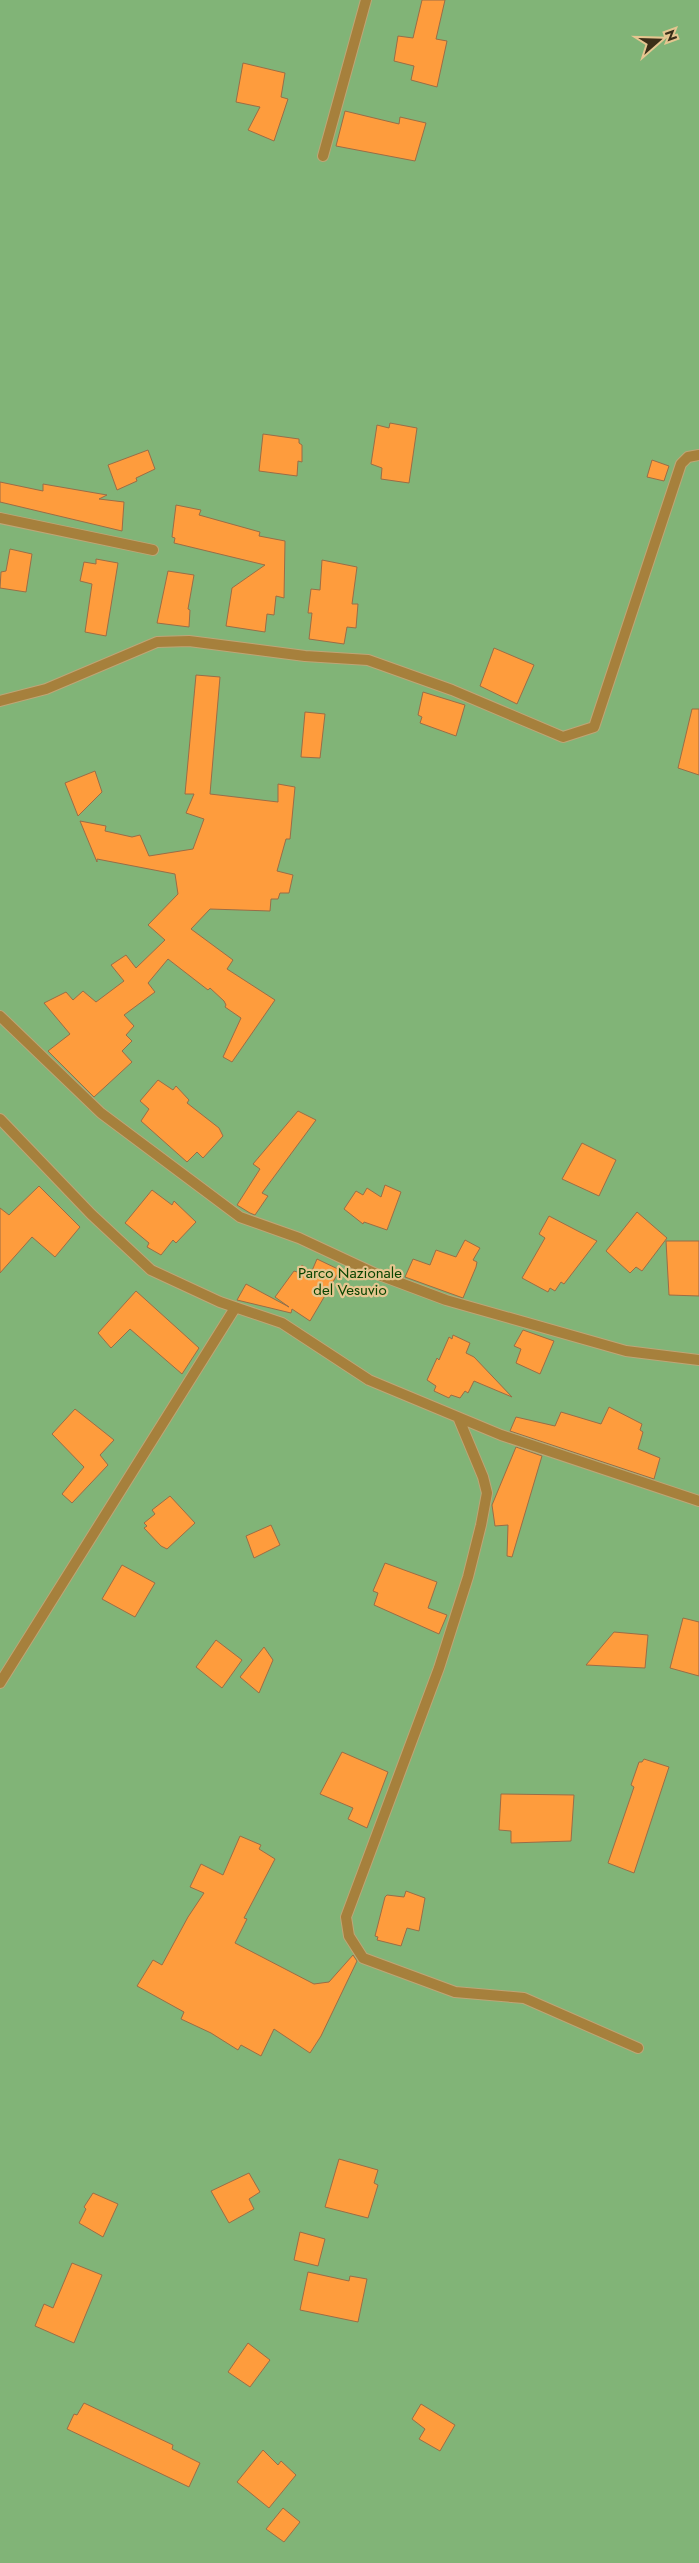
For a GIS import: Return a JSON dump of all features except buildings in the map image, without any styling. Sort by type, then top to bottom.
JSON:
[{"type":"street","points":[[324,156],[366,0]]},
{"type":"street","points":[[0,701],[46,689],[158,642],[189,641],[305,656],[368,660],[452,690],[563,737],[594,727],[681,464],[688,457],[699,455]]},
{"type":"street","points":[[0,518],[154,550]]},
{"type":"street","points":[[0,1016],[101,1113],[240,1217],[299,1238],[374,1273],[446,1300],[626,1350],[699,1360]]},
{"type":"street","points":[[0,1119],[91,1214],[151,1270],[235,1308],[282,1323],[369,1380],[501,1435],[699,1501]]},
{"type":"street","points":[[0,1683],[235,1308]]},
{"type":"street","points":[[458,1417],[483,1477],[487,1493],[481,1525],[468,1577],[439,1668],[346,1917],[349,1936],[363,1958],[455,1992],[524,1998],[638,2048]]},
{"type":"green space","name":"Parco Nazionale del Vesuvio","points":[[0,0],[699,0],[699,2563],[0,2563]]}]
